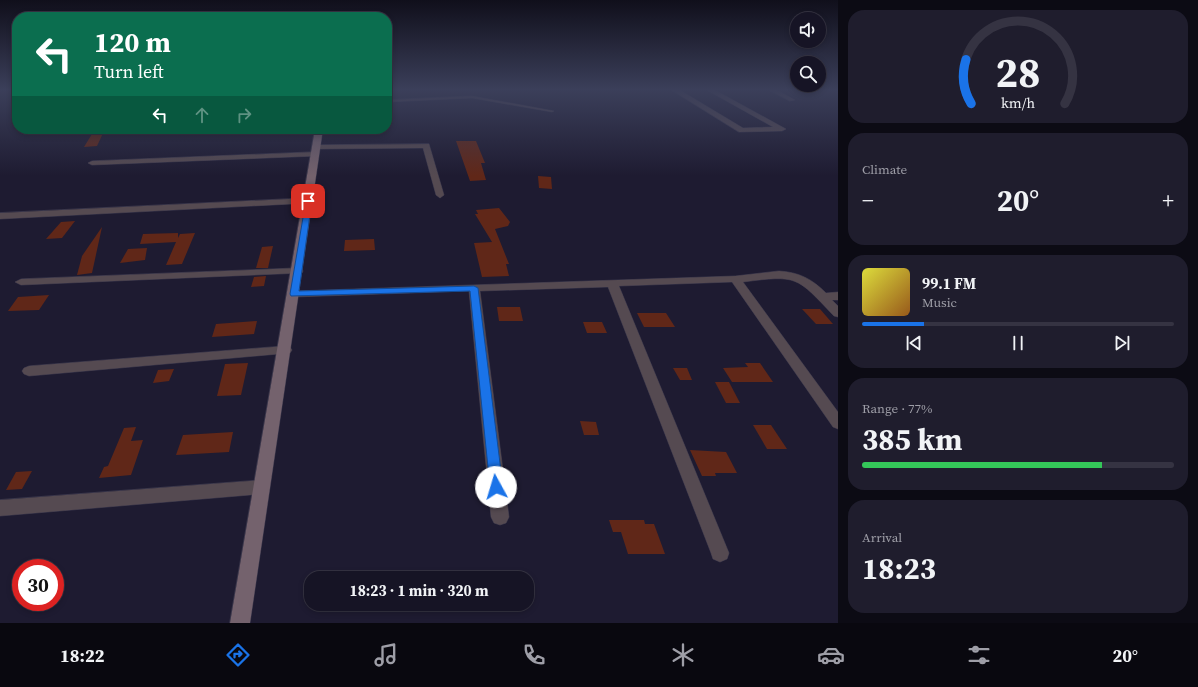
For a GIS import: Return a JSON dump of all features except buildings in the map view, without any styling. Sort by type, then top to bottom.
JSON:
[{"type":"main road","points":[[240,623],[298,270],[318,134]]},
{"type":"street","points":[[722,118],[742,130],[782,129],[762,118]]},
{"type":"street","points":[[92,163],[316,150],[426,146],[440,195]]},
{"type":"street","points":[[0,216],[308,201]]},
{"type":"street","points":[[21,282],[298,270]]},
{"type":"street","points":[[294,294],[735,279],[784,274],[802,279],[823,297],[838,313]]},
{"type":"street","points":[[735,279],[838,423]]},
{"type":"street","points":[[612,283],[720,554]]},
{"type":"street","points":[[474,288],[500,517]]},
{"type":"street","points":[[823,297],[838,296]]},
{"type":"street","points":[[28,371],[285,350]]},
{"type":"street","points":[[0,508],[262,487]]},
{"type":"route","points":[[308,201],[294,294],[474,288],[496,487]]}]
